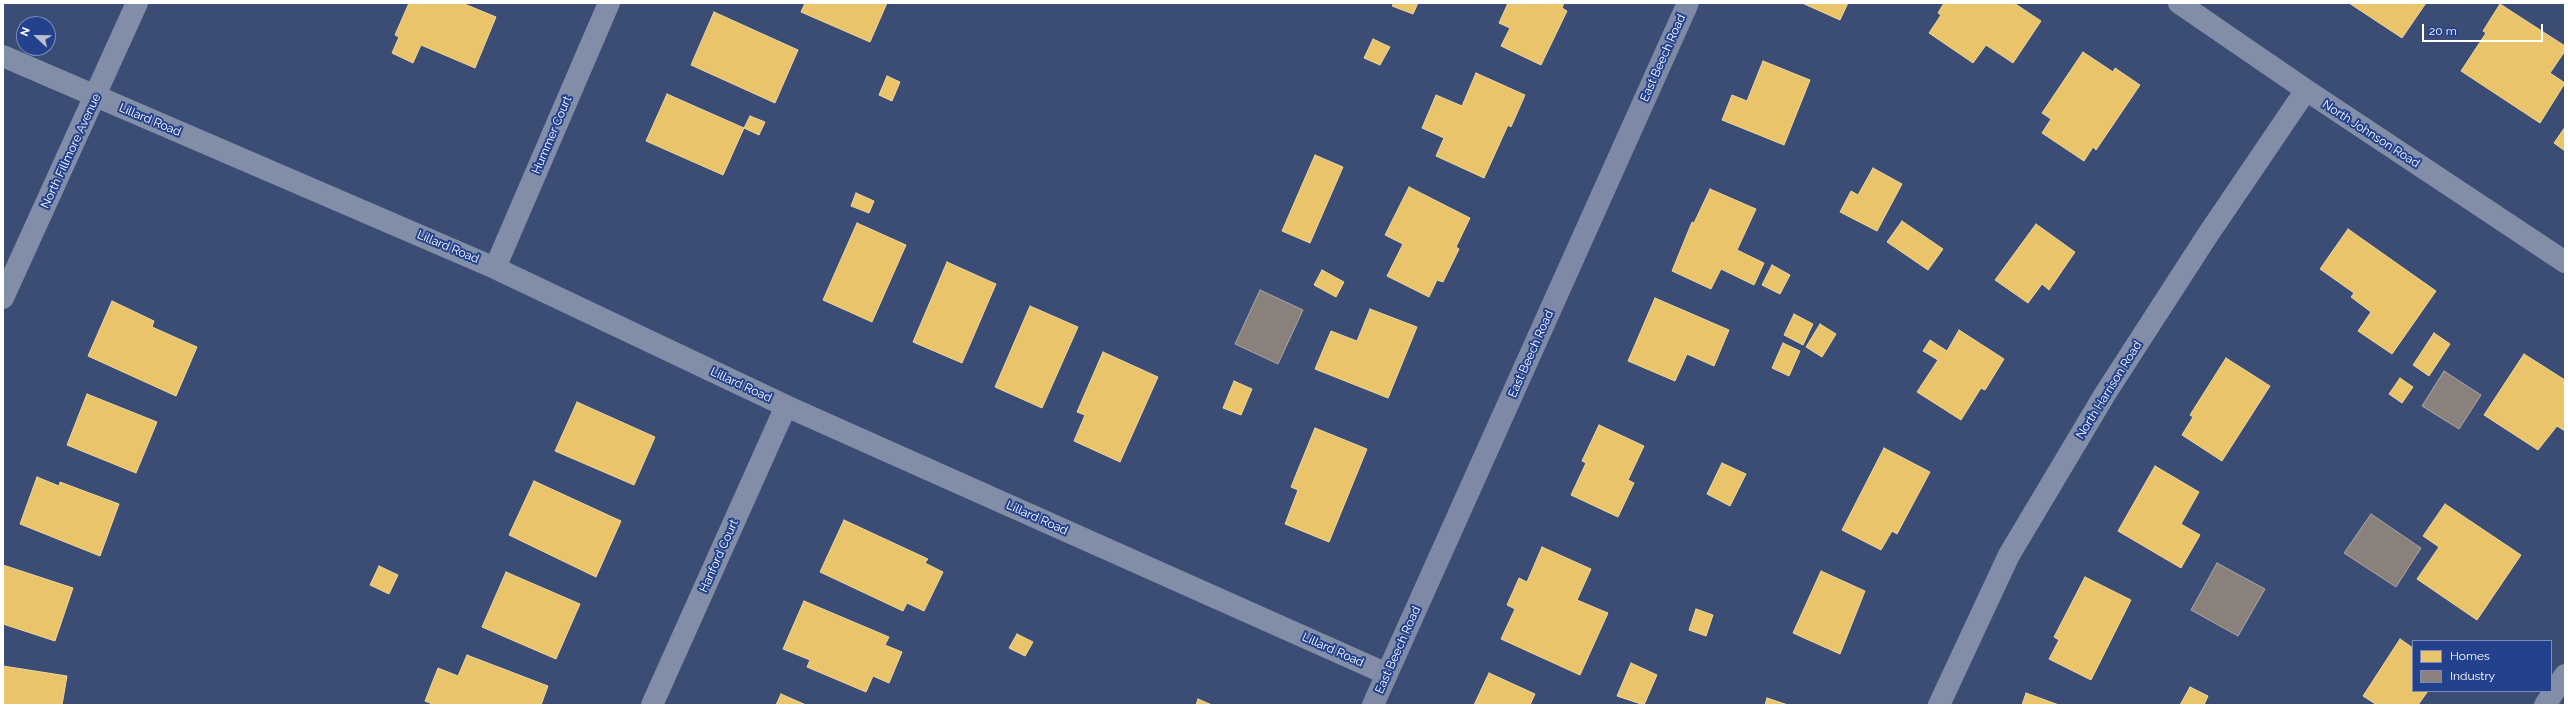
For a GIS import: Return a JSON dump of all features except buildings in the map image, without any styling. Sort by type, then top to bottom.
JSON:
[{"type":"street","name":"North Fillmore Avenue","points":[[3,298],[137,3]]},
{"type":"street","name":"Hummer Court","points":[[495,268],[609,3]]},
{"type":"street","name":"East Beech Road","points":[[1373,705],[1688,3]]},
{"type":"street","name":"North Johnson Road","points":[[2179,3],[2306,90],[2565,262]]},
{"type":"street","name":"Lillard Road","points":[[3,56],[495,268],[786,406],[1387,674]]},
{"type":"street","name":"North Harrison Road","points":[[1939,705],[2009,555],[2118,375],[2207,236],[2306,90]]},
{"type":"street","name":"Hanford Court","points":[[652,705],[786,406]]},
{"type":"street","points":[[2545,705],[2565,675]]}]
